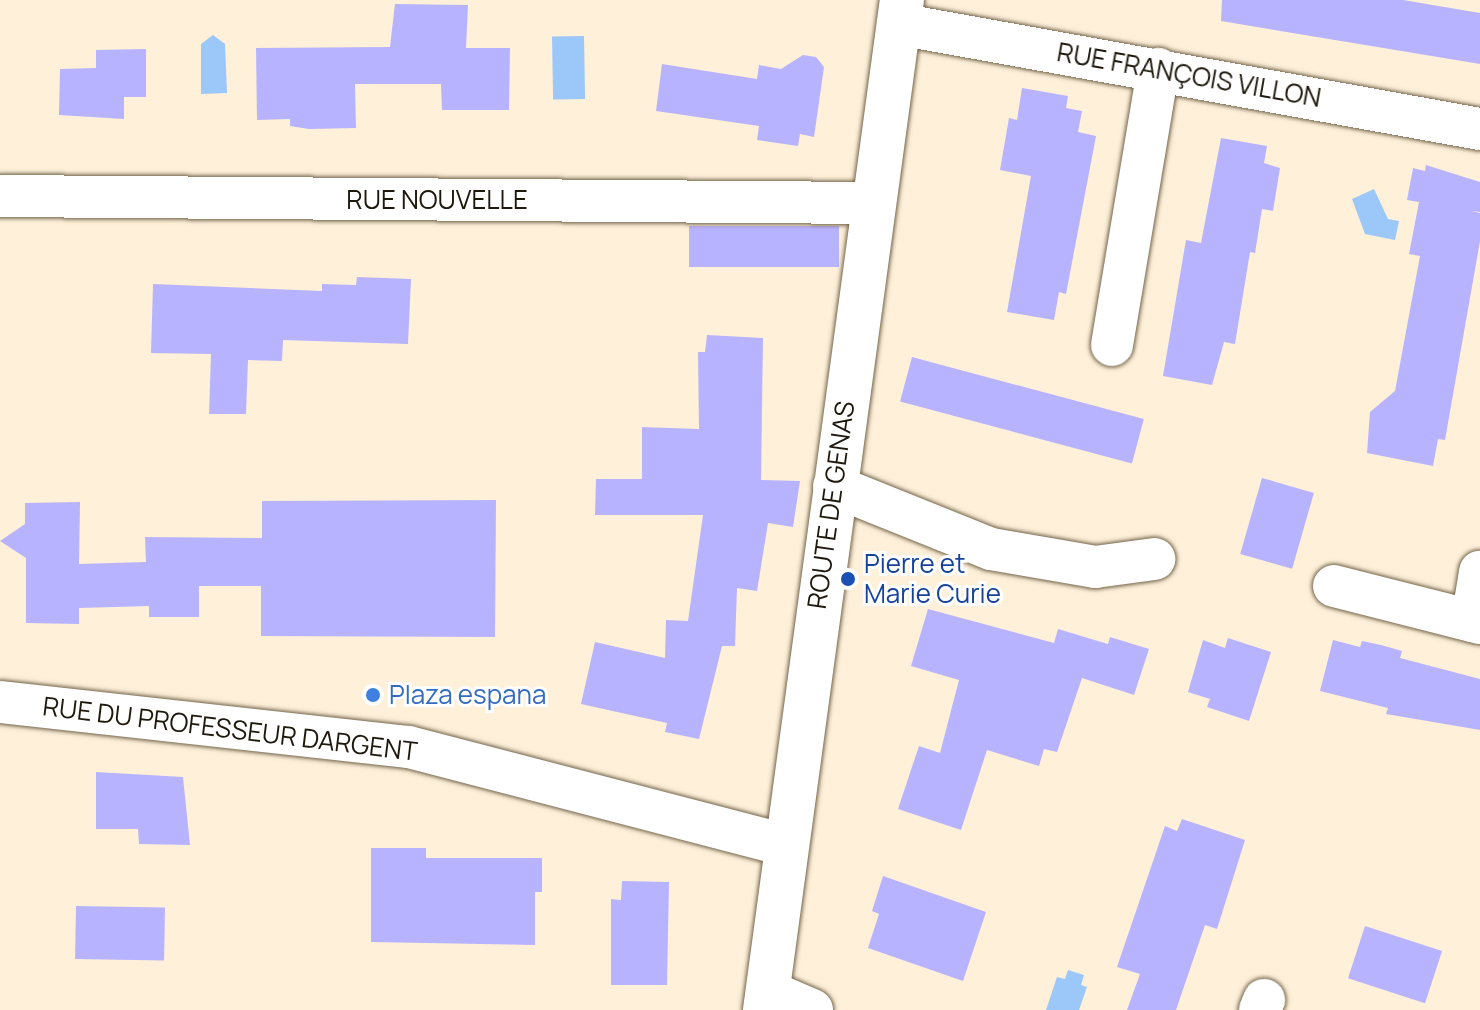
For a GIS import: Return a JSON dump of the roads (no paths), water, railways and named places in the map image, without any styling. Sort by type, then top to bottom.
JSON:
[{"type":"street","name":"RUE FRANÇOIS VILLON","points":[[900,12],[1158,69],[1480,129]]},
{"type":"street","name":"ROUTE DE GENAS","points":[[766,1001],[900,12]]},
{"type":"street","points":[[1112,345],[1158,69]]},
{"type":"street","name":"RUE NOUVELLE","points":[[0,196],[874,203]]},
{"type":"street","points":[[834,486],[991,549],[1095,567],[1154,559]]},
{"type":"street","points":[[1334,586],[1476,622],[1480,572]]},
{"type":"street","name":"RUE DU PROFESSEUR DARGENT","points":[[0,702],[409,747],[785,845]]},
{"type":"street","points":[[766,1001],[812,1010]]},
{"type":"water","points":[[213,35],[225,44],[227,93],[201,94],[201,44]]},
{"type":"water","points":[[584,36],[585,99],[553,100],[552,37]]},
{"type":"water","points":[[1374,189],[1388,219],[1399,221],[1395,240],[1365,234],[1352,199]]},
{"type":"water","points":[[1068,970],[1084,975],[1081,985],[1087,987],[1079,1010],[1046,1010],[1057,977],[1065,979]]},
{"type":"place","name":"Pierre et Marie Curie","points":[[848,579]]},
{"type":"place","name":"Plaza espana","points":[[373,695]]}]
